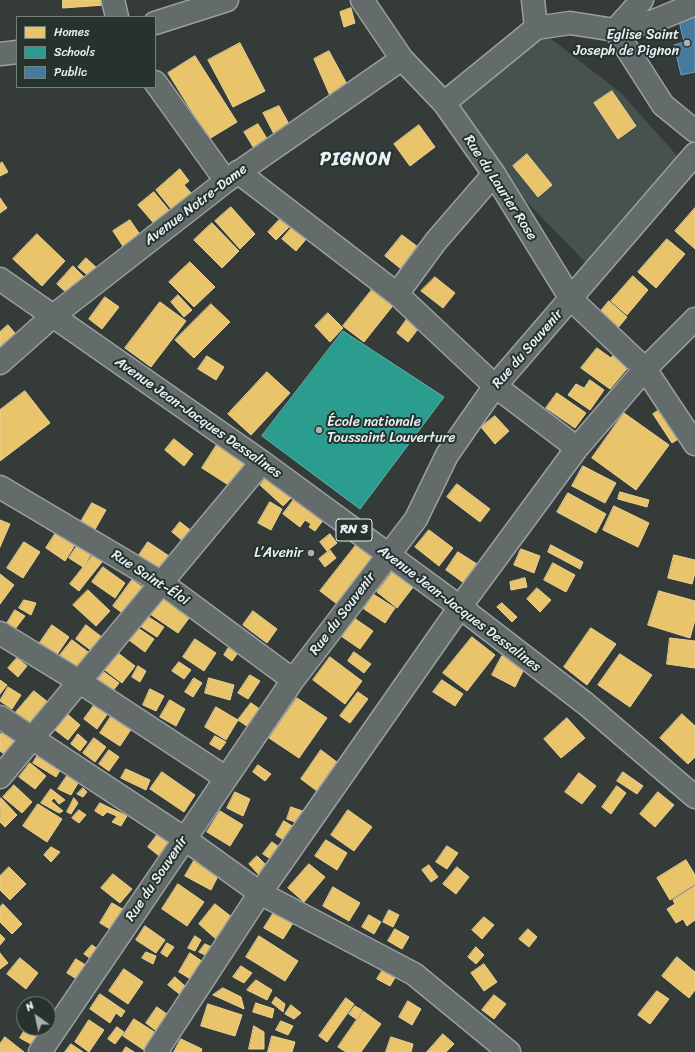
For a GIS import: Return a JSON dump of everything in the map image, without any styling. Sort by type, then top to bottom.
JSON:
[{"type":"street","points":[[113,0],[117,16]]},
{"type":"street","points":[[156,23],[226,0]]},
{"type":"street","name":"Rue du Laurier Rose","points":[[362,0],[402,59],[444,103],[494,174],[571,299],[645,369],[695,444]]},
{"type":"street","points":[[533,0],[536,28]]},
{"type":"street","points":[[615,30],[642,0]]},
{"type":"street","points":[[444,103],[536,28],[570,24],[615,30],[654,21],[695,4]]},
{"type":"street","points":[[615,30],[664,105],[695,131]]},
{"type":"street","points":[[0,54],[16,52]]},
{"type":"street","name":"Avenue Notre-Dame","points":[[0,364],[53,316],[232,176],[402,59]]},
{"type":"street","points":[[156,83],[232,176],[397,294],[495,386],[577,448]]},
{"type":"street","name":"Rue du Souvenir","points":[[40,1052],[293,680],[416,519],[447,456],[495,386],[695,154]]},
{"type":"street","points":[[397,294],[436,241],[494,174]]},
{"type":"street","name":"Avenue Jean-Jacques Dessalines","points":[[0,279],[262,462],[460,607],[586,704],[695,797]]},
{"type":"street","points":[[156,1052],[260,893],[460,607],[577,448],[645,369],[695,318]]},
{"type":"street","points":[[0,777],[262,462]]},
{"type":"street","name":"Rue Saint-Éloi","points":[[0,487],[162,583],[293,680]]},
{"type":"street","points":[[0,633],[80,682],[226,778]]},
{"type":"street","points":[[0,717],[185,839],[260,893],[414,974],[509,1052]]},
{"type":"shaded area","points":[[542,32],[620,92],[681,160],[587,264],[520,195],[457,108]]},
{"type":"building: Homes","points":[[63,0],[105,0],[105,5],[63,8]]},
{"type":"building: Homes","points":[[351,8],[355,23],[344,27],[340,12]]},
{"type":"building: Homes","points":[[240,43],[265,91],[233,107],[208,60]]},
{"type":"building: Homes","points":[[329,51],[349,88],[331,98],[314,59]]},
{"type":"building: Homes","points":[[195,56],[237,122],[209,139],[168,73]]},
{"type":"building: Homes","points":[[612,91],[636,126],[618,139],[594,103]]},
{"type":"building: Homes","points":[[279,106],[290,126],[274,134],[263,113]]},
{"type":"building: Homes","points":[[258,124],[269,142],[255,150],[244,132]]},
{"type":"building: Homes","points":[[419,125],[435,147],[410,166],[394,144]]},
{"type":"building: Homes","points":[[527,154],[552,185],[538,197],[513,166]]},
{"type":"building: Homes","points":[[2,162],[8,172],[0,176],[0,164]]},
{"type":"building: Homes","points":[[180,169],[189,181],[184,185],[192,194],[172,210],[156,190]]},
{"type":"building: Homes","points":[[154,192],[173,215],[158,228],[138,205]]},
{"type":"building: Homes","points":[[0,198],[7,208],[0,213]]},
{"type":"building: Homes","points":[[231,207],[255,234],[240,249],[215,221]]},
{"type":"building: Homes","points":[[695,208],[695,249],[675,231]]},
{"type":"building: Homes","points":[[282,217],[291,225],[276,240],[268,232]]},
{"type":"building: Homes","points":[[130,220],[143,239],[126,251],[113,231]]},
{"type":"building: Homes","points":[[212,223],[239,251],[222,268],[194,240]]},
{"type":"building: Homes","points":[[293,226],[307,238],[296,251],[282,239]]},
{"type":"building: Homes","points":[[37,234],[65,261],[42,286],[13,259]]},
{"type":"building: Homes","points":[[402,235],[422,250],[405,272],[385,256]]},
{"type":"building: Homes","points":[[667,239],[685,254],[656,288],[638,272]]},
{"type":"building: Homes","points":[[86,258],[99,270],[92,279],[78,267]]},
{"type":"building: Homes","points":[[190,262],[215,287],[194,307],[169,282]]},
{"type":"building: Homes","points":[[73,266],[88,281],[72,298],[57,284]]},
{"type":"building: Homes","points":[[633,276],[648,290],[627,315],[611,301]]},
{"type":"building: Homes","points":[[435,277],[455,293],[443,308],[421,291]]},
{"type":"building: Homes","points":[[375,286],[395,303],[364,342],[343,326]]},
{"type":"building: Homes","points":[[178,295],[192,310],[184,317],[171,302]]},
{"type":"building: Homes","points":[[105,297],[119,307],[102,329],[89,319]]},
{"type":"building: Homes","points":[[609,301],[627,317],[617,329],[600,312]]},
{"type":"building: Homes","points":[[160,302],[186,321],[151,367],[125,348]]},
{"type":"building: Homes","points":[[211,304],[230,322],[194,358],[175,340]]},
{"type":"building: Homes","points":[[328,313],[343,328],[330,342],[315,326]]},
{"type":"building: Homes","points":[[407,319],[418,329],[408,342],[397,333]]},
{"type":"building: Homes","points":[[8,325],[21,340],[5,353],[0,348],[0,332]]},
{"type":"building: Homes","points":[[597,348],[611,358],[615,353],[630,365],[610,389],[581,368]]},
{"type":"building: Homes","points":[[207,356],[224,367],[216,380],[198,369]]},
{"type":"building: Homes","points":[[267,372],[290,393],[251,435],[228,414]]},
{"type":"building: Homes","points":[[590,380],[604,390],[590,410],[568,395],[576,384],[584,388]]},
{"type":"building: Homes","points":[[25,391],[50,423],[0,461],[0,410]]},
{"type":"building: Homes","points":[[557,393],[586,413],[575,428],[546,408]]},
{"type":"building: Homes","points":[[664,407],[683,436],[672,443],[653,414]]},
{"type":"building: Homes","points":[[624,413],[669,445],[636,490],[592,458]]},
{"type":"building: Homes","points":[[495,416],[509,431],[495,444],[481,427]]},
{"type":"building: Homes","points":[[174,439],[193,454],[184,466],[165,450]]},
{"type":"building: Homes","points":[[218,443],[246,461],[230,486],[202,468]]},
{"type":"building: Homes","points":[[583,466],[616,483],[605,503],[572,486]]},
{"type":"building: Homes","points":[[270,474],[293,496],[283,506],[260,485]]},
{"type":"building: Homes","points":[[457,484],[490,509],[480,522],[447,497]]},
{"type":"building: Homes","points":[[620,492],[649,500],[647,507],[618,499]]},
{"type":"building: Homes","points":[[568,493],[606,514],[596,533],[557,512]]},
{"type":"building: Homes","points":[[295,498],[324,519],[315,531],[309,527],[311,524],[305,520],[300,527],[283,514]]},
{"type":"building: Homes","points":[[270,502],[282,509],[271,530],[258,523]]},
{"type":"building: Homes","points":[[92,503],[106,510],[93,533],[79,525]]},
{"type":"building: Homes","points":[[614,506],[649,523],[638,547],[603,530]]},
{"type":"building: Homes","points":[[0,520],[10,524],[0,547]]},
{"type":"building: Homes","points":[[180,522],[193,532],[184,542],[172,532]]},
{"type":"building: Homes","points":[[429,530],[453,548],[439,566],[415,547]]},
{"type":"building: Homes","points":[[57,531],[76,543],[65,561],[46,548]]},
{"type":"building: Homes","points":[[330,534],[337,543],[327,551],[320,542]]},
{"type":"building: Homes","points":[[24,542],[40,552],[23,578],[7,568]]},
{"type":"building: Homes","points":[[148,542],[175,560],[164,576],[137,558]]},
{"type":"building: Homes","points":[[357,544],[378,560],[341,607],[320,591]]},
{"type":"building: Homes","points":[[551,545],[583,562],[580,569],[548,552]]},
{"type":"building: Homes","points":[[77,546],[91,554],[83,567],[69,558]]},
{"type":"building: Homes","points":[[521,549],[540,556],[534,573],[514,565]]},
{"type":"building: Homes","points":[[330,550],[336,558],[325,567],[319,559]]},
{"type":"building: Homes","points":[[458,552],[477,564],[464,583],[446,570]]},
{"type":"building: Homes","points":[[93,555],[102,562],[79,591],[70,584]]},
{"type":"building: Homes","points":[[674,555],[695,560],[695,573],[692,584],[668,578]]},
{"type":"building: Homes","points":[[553,563],[575,575],[566,592],[544,580]]},
{"type":"building: Homes","points":[[397,566],[417,582],[397,608],[377,592]]},
{"type":"building: Homes","points":[[103,567],[125,583],[115,598],[92,582]]},
{"type":"building: Homes","points":[[0,574],[14,585],[0,604]]},
{"type":"building: Homes","points":[[525,578],[527,587],[511,590],[510,582]]},
{"type":"building: Homes","points":[[132,580],[145,589],[125,615],[113,606]]},
{"type":"building: Homes","points":[[537,588],[551,600],[540,612],[527,599]]},
{"type":"building: Homes","points":[[88,590],[110,611],[96,626],[73,605]]},
{"type":"building: Homes","points":[[659,591],[695,601],[695,620],[690,638],[648,625]]},
{"type":"building: Homes","points":[[163,594],[192,614],[178,633],[150,614]]},
{"type":"building: Homes","points":[[373,594],[395,608],[385,623],[364,609]]},
{"type":"building: Homes","points":[[24,600],[36,603],[31,615],[19,608]]},
{"type":"building: Homes","points":[[502,603],[517,617],[512,622],[497,607]]},
{"type":"building: Homes","points":[[15,610],[25,616],[15,629],[6,625]]},
{"type":"building: Homes","points":[[253,611],[277,629],[267,643],[243,625]]},
{"type":"building: Homes","points":[[147,616],[164,627],[157,637],[140,626]]},
{"type":"building: Homes","points":[[354,618],[373,631],[360,649],[341,636]]},
{"type":"building: Homes","points":[[52,625],[69,637],[56,656],[39,644]]},
{"type":"building: Homes","points":[[86,625],[103,638],[92,651],[76,639]]},
{"type":"building: Homes","points":[[138,628],[154,639],[145,652],[129,640]]},
{"type":"building: Homes","points":[[591,628],[616,644],[587,685],[564,667]]},
{"type":"building: Homes","points":[[472,637],[495,655],[467,691],[443,673]]},
{"type":"building: Homes","points":[[670,638],[695,641],[695,668],[667,664]]},
{"type":"building: Homes","points":[[195,639],[216,653],[204,671],[183,657]]},
{"type":"building: Homes","points":[[72,640],[88,652],[76,668],[60,655]]},
{"type":"building: Homes","points":[[233,641],[242,647],[232,661],[224,655]]},
{"type":"building: Homes","points":[[354,652],[371,664],[364,673],[348,661]]},
{"type":"building: Homes","points":[[118,653],[135,666],[122,683],[105,670]]},
{"type":"building: Homes","points":[[620,654],[652,675],[630,707],[598,685]]},
{"type":"building: Homes","points":[[502,656],[525,667],[515,687],[492,675]]},
{"type":"building: Homes","points":[[330,657],[362,681],[345,704],[313,680]]},
{"type":"building: Homes","points":[[17,658],[27,666],[18,677],[8,668]]},
{"type":"building: Homes","points":[[179,662],[191,670],[184,679],[172,671]]},
{"type":"building: Homes","points":[[138,666],[146,671],[140,682],[132,677]]},
{"type":"building: Homes","points":[[104,672],[119,683],[112,692],[97,681]]},
{"type":"building: Homes","points":[[250,675],[260,681],[248,699],[238,693]]},
{"type":"building: Homes","points":[[194,678],[202,683],[193,697],[185,692]]},
{"type":"building: Homes","points":[[209,678],[234,685],[230,700],[205,693]]},
{"type":"building: Homes","points":[[0,680],[7,685],[0,694]]},
{"type":"building: Homes","points":[[442,680],[463,694],[455,706],[433,692]]},
{"type":"building: Homes","points":[[8,687],[21,695],[12,709],[0,701]]},
{"type":"building: Homes","points":[[150,689],[164,696],[156,711],[143,705]]},
{"type":"building: Homes","points":[[34,691],[49,703],[32,725],[16,712]]},
{"type":"building: Homes","points":[[358,692],[368,699],[350,723],[340,716]]},
{"type":"building: Homes","points":[[297,698],[327,718],[299,758],[269,738]]},
{"type":"building: Homes","points":[[170,700],[185,709],[176,726],[160,717]]},
{"type":"building: Homes","points":[[251,703],[267,714],[254,731],[238,720]]},
{"type":"building: Homes","points":[[95,704],[108,713],[97,729],[84,719]]},
{"type":"building: Homes","points":[[216,707],[238,720],[226,740],[205,727]]},
{"type":"building: Homes","points":[[66,713],[80,725],[68,740],[54,729]]},
{"type":"building: Homes","points":[[682,714],[695,726],[695,757],[688,764],[660,738]]},
{"type":"building: Homes","points":[[112,715],[132,728],[120,746],[100,733]]},
{"type":"building: Homes","points":[[567,718],[585,738],[561,758],[544,739]]},
{"type":"building: Homes","points":[[3,731],[18,741],[7,756],[0,751],[0,735]]},
{"type":"building: Homes","points":[[78,734],[87,742],[80,751],[71,744]]},
{"type":"building: Homes","points":[[215,736],[226,742],[220,750],[210,744]]},
{"type":"building: Homes","points":[[94,738],[106,747],[95,762],[83,753]]},
{"type":"building: Homes","points":[[41,750],[64,764],[56,777],[33,763]]},
{"type":"building: Homes","points":[[109,750],[119,757],[109,771],[99,764]]},
{"type":"building: Homes","points":[[321,750],[346,769],[325,797],[301,779]]},
{"type":"building: Homes","points":[[30,763],[46,776],[35,789],[19,777]]},
{"type":"building: Homes","points":[[258,765],[271,774],[265,781],[253,772]]},
{"type":"building: Homes","points":[[126,769],[150,780],[146,790],[121,778]]},
{"type":"building: Homes","points":[[162,772],[195,795],[184,812],[150,789]]},
{"type":"building: Homes","points":[[623,772],[643,786],[637,794],[617,781]]},
{"type":"building: Homes","points":[[579,773],[596,786],[582,804],[565,792]]},
{"type":"building: Homes","points":[[67,776],[78,783],[71,795],[58,789]]},
{"type":"building: Homes","points":[[14,785],[32,802],[22,813],[3,797]]},
{"type":"building: Homes","points":[[617,786],[626,793],[611,814],[602,807]]},
{"type":"building: Homes","points":[[83,788],[87,792],[83,797],[77,794]]},
{"type":"building: Homes","points":[[51,789],[65,800],[59,804],[54,798],[51,801],[63,811],[59,813],[41,803]]},
{"type":"building: Homes","points":[[235,792],[250,799],[243,816],[227,808]]},
{"type":"building: Homes","points":[[658,792],[674,805],[655,827],[640,814]]},
{"type":"building: Homes","points":[[1,798],[17,815],[5,827],[0,822]]},
{"type":"building: Homes","points":[[74,798],[78,803],[71,814],[67,812]]},
{"type":"building: Homes","points":[[100,803],[127,816],[121,826],[112,822],[117,816],[107,812],[103,816],[95,811]]},
{"type":"building: Homes","points":[[38,804],[62,819],[47,842],[23,826]]},
{"type":"building: Homes","points":[[291,807],[308,813],[303,825],[287,819]]},
{"type":"building: Homes","points":[[79,810],[86,815],[79,823],[72,818]]},
{"type":"building: Homes","points":[[348,810],[372,827],[354,851],[331,835]]},
{"type":"building: Homes","points":[[220,811],[243,825],[230,846],[207,832]]},
{"type":"building: Homes","points":[[284,821],[297,829],[288,843],[276,835]]},
{"type":"building: Homes","points":[[163,827],[178,838],[163,859],[148,847]]},
{"type":"building: Homes","points":[[326,840],[347,853],[337,870],[315,856]]},
{"type":"building: Homes","points":[[272,842],[282,849],[274,861],[263,854]]},
{"type":"building: Homes","points":[[447,846],[458,853],[447,869],[436,862]]},
{"type":"building: Homes","points":[[51,847],[60,852],[51,862],[44,855]]},
{"type":"building: Homes","points":[[257,856],[268,867],[260,876],[249,864]]},
{"type":"building: Homes","points":[[195,859],[220,872],[211,890],[185,876]]},
{"type":"building: Homes","points":[[686,860],[695,875],[695,884],[670,900],[657,878]]},
{"type":"building: Homes","points":[[309,864],[325,877],[304,902],[288,888]]},
{"type":"building: Homes","points":[[429,865],[438,877],[431,882],[422,870]]},
{"type":"building: Homes","points":[[9,867],[26,884],[10,900],[0,890],[0,876]]},
{"type":"building: Homes","points":[[457,867],[469,877],[456,894],[443,884]]},
{"type":"building: Homes","points":[[113,874],[132,889],[120,903],[101,888]]},
{"type":"building: Homes","points":[[178,884],[204,902],[187,926],[162,909]]},
{"type":"building: Homes","points":[[695,886],[695,920],[687,926],[683,919],[676,923],[667,909],[675,904],[673,900]]},
{"type":"building: Homes","points":[[333,887],[360,903],[349,921],[323,906]]},
{"type":"building: Homes","points":[[112,903],[131,914],[118,934],[100,923]]},
{"type":"building: Homes","points":[[3,904],[22,924],[12,934],[0,922],[0,907]]},
{"type":"building: Homes","points":[[215,904],[233,918],[216,939],[199,924]]},
{"type":"building: Homes","points":[[389,910],[399,915],[393,927],[383,922]]},
{"type":"building: Homes","points":[[274,912],[293,923],[283,939],[264,928]]},
{"type":"building: Homes","points":[[369,915],[381,922],[374,934],[362,927]]},
{"type":"building: Homes","points":[[484,917],[494,925],[482,939],[472,930]]},
{"type":"building: Homes","points":[[145,926],[165,940],[156,953],[136,940]]},
{"type":"building: Homes","points":[[395,929],[409,937],[402,949],[388,941]]},
{"type":"building: Homes","points":[[528,929],[537,937],[529,947],[519,939]]},
{"type":"building: Homes","points":[[0,934],[5,939],[0,945]]},
{"type":"building: Homes","points":[[195,936],[201,940],[195,951],[188,948]]},
{"type":"building: Homes","points":[[259,936],[298,961],[285,981],[246,957]]},
{"type":"building: Homes","points":[[167,943],[174,947],[167,957],[161,953]]},
{"type":"building: Homes","points":[[205,944],[216,949],[209,957],[199,952]]},
{"type":"building: Homes","points":[[92,945],[105,954],[98,964],[84,954]]},
{"type":"building: Homes","points":[[476,947],[484,955],[476,964],[468,957]]},
{"type":"building: Homes","points":[[146,952],[156,956],[153,964],[142,958]]},
{"type":"building: Homes","points":[[0,953],[8,963],[0,969]]},
{"type":"building: Homes","points":[[190,953],[203,962],[192,980],[179,972]]},
{"type":"building: Homes","points":[[677,957],[695,972],[695,990],[689,998],[662,976]]},
{"type":"building: Homes","points":[[20,958],[38,973],[26,989],[7,974]]},
{"type":"building: Homes","points":[[76,959],[92,969],[83,983],[67,973]]},
{"type":"building: Homes","points":[[484,964],[497,982],[484,991],[471,973]]},
{"type":"building: Homes","points":[[241,966],[252,973],[244,983],[233,977]]},
{"type":"building: Homes","points":[[385,966],[398,973],[390,986],[377,979]]},
{"type":"building: Homes","points":[[124,969],[143,982],[128,1004],[109,991]]},
{"type":"building: Homes","points":[[175,977],[186,987],[182,996],[168,985]]},
{"type":"building: Homes","points":[[256,980],[272,990],[267,1000],[247,990]]},
{"type":"building: Homes","points":[[223,988],[241,997],[244,1009],[213,995]]},
{"type":"building: Homes","points":[[657,991],[669,999],[650,1024],[638,1015]]},
{"type":"building: Homes","points":[[100,994],[125,1011],[121,1017],[116,1013],[110,1023],[90,1009]]},
{"type":"building: Homes","points":[[494,995],[506,1004],[494,1019],[482,1010]]},
{"type":"building: Homes","points":[[276,997],[285,1004],[283,1012],[272,1003]]},
{"type":"building: Homes","points":[[346,998],[354,1004],[327,1042],[319,1036]]},
{"type":"building: Homes","points":[[408,1001],[421,1009],[412,1025],[399,1017]]},
{"type":"building: Homes","points":[[256,1003],[274,1009],[272,1018],[253,1012]]},
{"type":"building: Homes","points":[[208,1004],[242,1015],[235,1036],[201,1026]]},
{"type":"building: Homes","points":[[291,1005],[301,1013],[294,1019],[285,1014]]},
{"type":"building: Homes","points":[[355,1006],[362,1010],[356,1019],[349,1014]]},
{"type":"building: Homes","points":[[157,1007],[171,1017],[159,1033],[146,1023]]},
{"type":"building: Homes","points":[[363,1011],[381,1024],[361,1052],[346,1052],[338,1047]]},
{"type":"building: Homes","points":[[134,1019],[159,1035],[147,1052],[123,1036]]},
{"type":"building: Homes","points":[[89,1020],[104,1030],[89,1052],[75,1042]]},
{"type":"building: Homes","points":[[281,1021],[293,1026],[288,1035],[276,1030]]},
{"type":"building: Homes","points":[[254,1026],[264,1032],[264,1049],[249,1049]]},
{"type":"building: Homes","points":[[117,1027],[124,1032],[115,1044],[108,1039]]},
{"type":"building: Homes","points":[[443,1034],[454,1044],[446,1052],[427,1052]]},
{"type":"building: Homes","points":[[21,1036],[48,1036],[40,1049],[20,1038]]},
{"type":"building: Homes","points":[[272,1036],[295,1042],[292,1052],[268,1052]]},
{"type":"building: Homes","points":[[5,1037],[24,1052],[0,1052],[0,1044]]},
{"type":"building: Homes","points":[[391,1037],[413,1044],[411,1052],[386,1052]]},
{"type":"building: Homes","points":[[181,1039],[202,1049],[201,1052],[174,1052]]},
{"type":"building: Homes","points":[[71,1044],[83,1052],[65,1052]]},
{"type":"building: Homes","points":[[126,1047],[134,1052],[123,1052]]},
{"type":"building: Schools","points":[[343,331],[444,397],[360,509],[262,436]]},
{"type":"building: Public","name":"Eglise Saint Joseph de Pignon","points":[[695,13],[695,72],[681,75],[674,45],[684,42],[678,17]]},
{"type":"place","name":"Eglise Saint Joseph de Pignon","points":[[687,43]]},
{"type":"place","name":"École nationale Toussaint Louverture","points":[[319,430]]},
{"type":"place","name":"L’Avenir","points":[[311,553]]},
{"type":"district","name":"PIGNON","points":[[356,160]]}]
